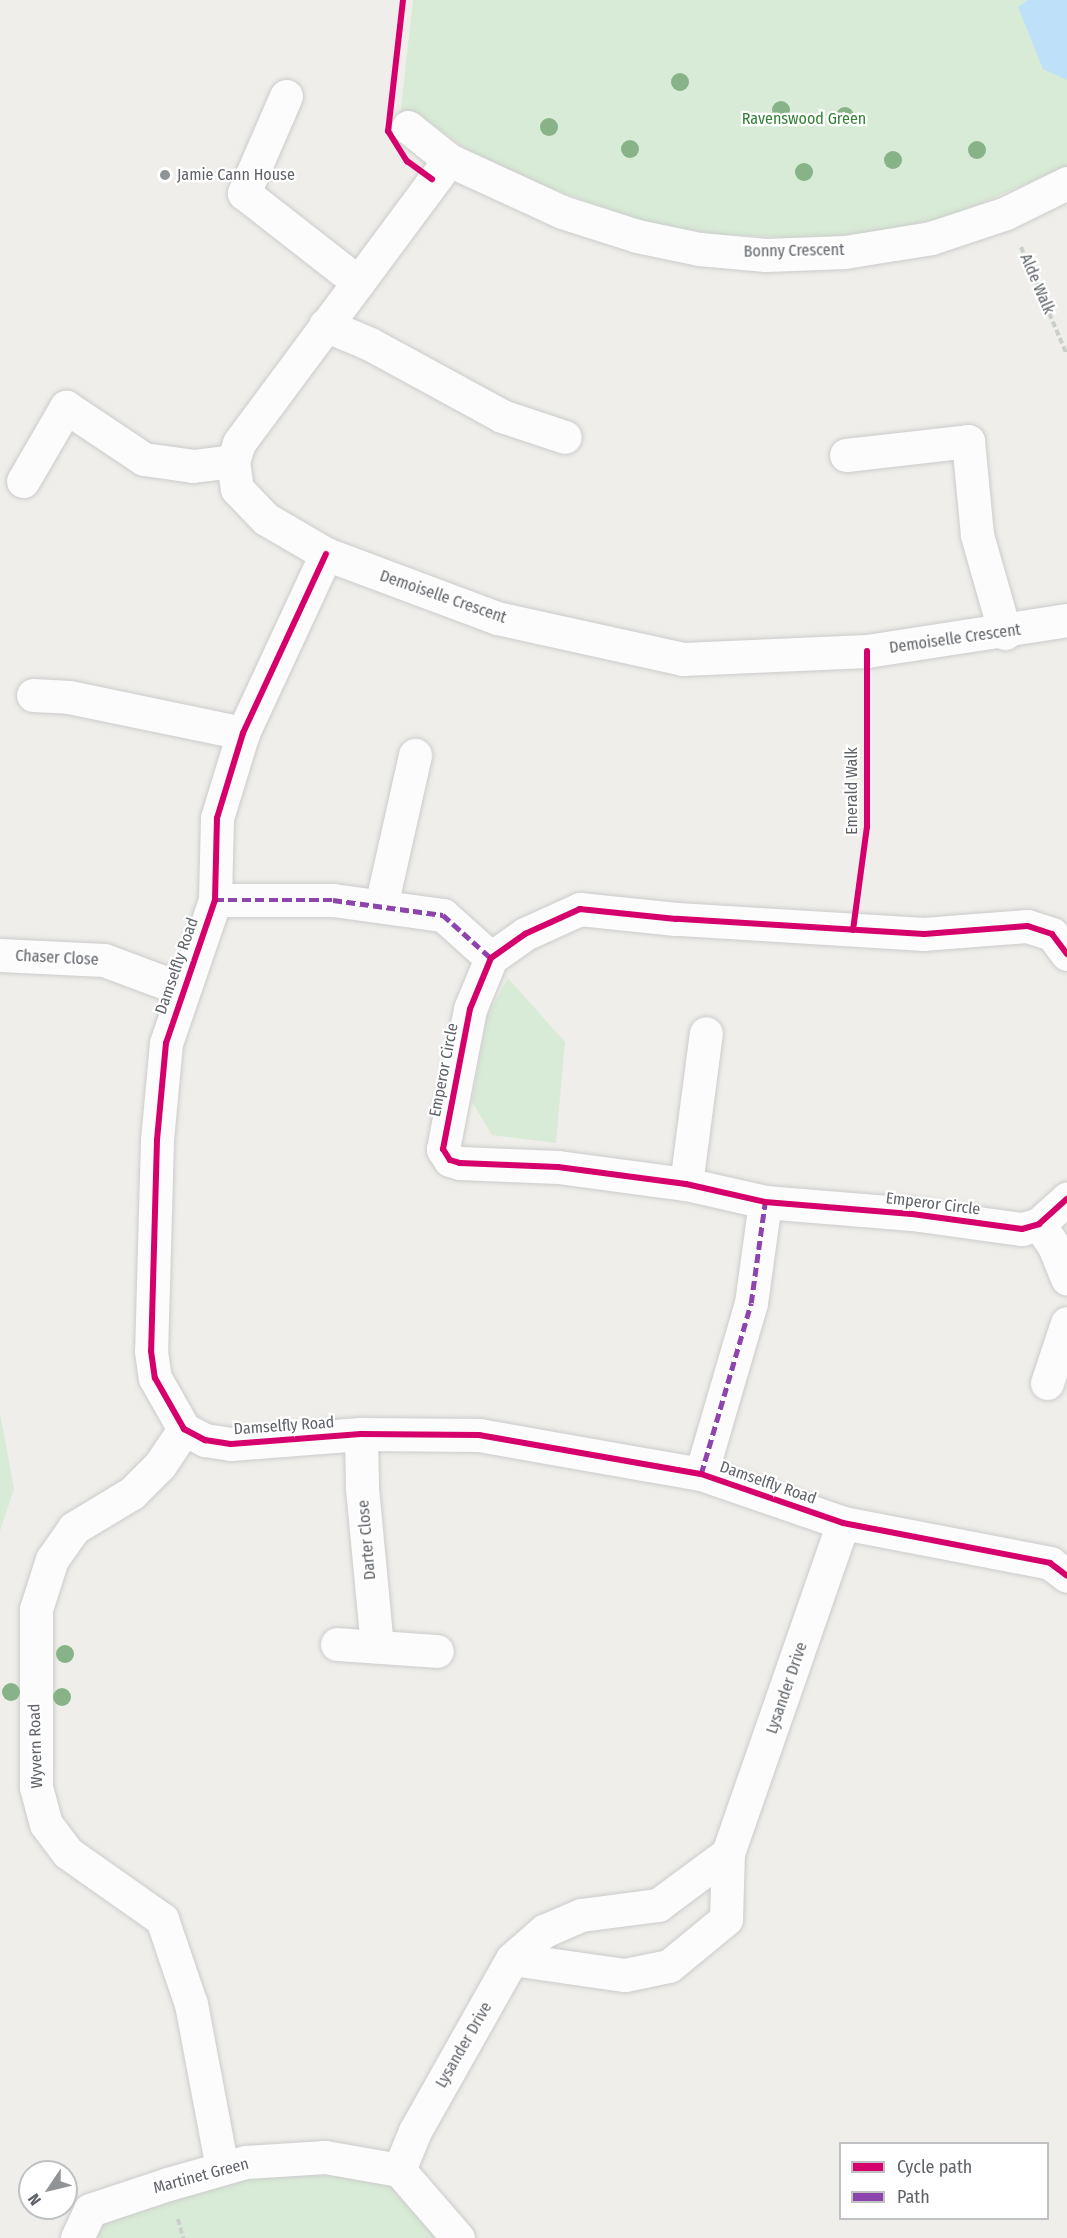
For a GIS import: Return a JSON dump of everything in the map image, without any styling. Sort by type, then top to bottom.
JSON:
[{"type":"street","points":[[286,96],[244,193],[358,282]]},
{"type":"street","name":"Bonny Crescent","points":[[408,127],[449,160],[562,212],[637,236],[699,249],[766,255],[845,252],[931,238],[1006,213],[1067,183]]},
{"type":"street","points":[[22,481],[66,407],[144,459],[193,466],[233,461],[239,443],[449,160]]},
{"type":"street","points":[[325,325],[370,344],[502,416],[565,437]]},
{"type":"street","points":[[846,455],[968,441],[977,535],[1005,633]]},
{"type":"street","name":"Demoiselle Crescent","points":[[233,461],[237,489],[266,519],[326,554],[498,618],[683,659],[867,651],[1005,633],[1067,620]]},
{"type":"street","name":"Damselfly Road","points":[[326,554],[243,733],[217,818],[215,900],[182,989],[166,1043],[157,1140],[151,1351],[155,1378],[184,1429],[206,1440],[231,1444],[360,1434],[479,1435],[701,1474],[843,1523],[1050,1563],[1067,1576]]},
{"type":"street","points":[[33,695],[69,698],[243,733]]},
{"type":"street","points":[[381,906],[415,755]]},
{"type":"street","points":[[215,900],[333,900],[443,915],[491,958],[525,934],[580,909],[676,919],[924,934],[1027,926],[1052,934],[1067,954]]},
{"type":"street","name":"Chaser Close","points":[[0,955],[104,960],[182,989]]},
{"type":"street","name":"Emperor Circle","points":[[491,958],[470,1009],[443,1149],[450,1160],[460,1163],[558,1167],[686,1184],[765,1202],[912,1214],[1022,1229],[1039,1224]]},
{"type":"street","points":[[686,1184],[706,1033]]},
{"type":"street","points":[[1067,1199],[1039,1224],[1054,1246],[1067,1279]]},
{"type":"street","points":[[701,1474],[751,1303],[765,1202]]},
{"type":"street","points":[[1047,1383],[1067,1323]]},
{"type":"street","name":"Wyvern Road","points":[[184,1429],[160,1465],[132,1493],[74,1528],[52,1559],[36,1609],[36,1787],[45,1824],[69,1853],[162,1919],[191,2004],[222,2168]]},
{"type":"street","name":"Darter Close","points":[[360,1434],[362,1488],[377,1646]]},
{"type":"street","name":"Lysander Drive","points":[[512,1959],[625,1975],[669,1966],[726,1919],[728,1853],[843,1523]]},
{"type":"street","points":[[337,1644],[437,1651]]},
{"type":"street","name":"Lysander Drive","points":[[399,2170],[415,2131],[512,1959],[544,1931],[581,1915],[657,1905],[728,1853]]},
{"type":"street","name":"Martinet Green","points":[[77,2238],[90,2210],[246,2162],[325,2157],[399,2170]]},
{"type":"street","points":[[399,2170],[458,2238]]},
{"type":"green space","name":"Ravenswood Green","points":[[413,0],[1067,0],[1067,166],[951,216],[882,231],[814,239],[717,234],[644,222],[490,166],[419,115],[398,135]]},
{"type":"green space","points":[[508,978],[565,1042],[556,1143],[492,1135],[472,1102],[487,1016]]},
{"type":"green space","points":[[0,1413],[14,1489],[0,1531]]},
{"type":"green space","points":[[222,2168],[399,2170],[458,2238],[77,2238],[90,2210]]},
{"type":"water","points":[[1028,0],[1067,0],[1067,80],[1043,69],[1018,7]]},
{"type":"marked path","points":[[215,900],[333,900],[443,915],[491,958]]},
{"type":"marked path","points":[[701,1474],[751,1303],[765,1202]]},
{"type":"cycle path","points":[[403,0],[388,131],[407,161],[432,179]]},
{"type":"cycle path","points":[[326,554],[243,733],[217,818],[215,900],[166,1043],[157,1140],[151,1351],[155,1378],[184,1429],[205,1440],[231,1444],[361,1434],[479,1435],[701,1474],[843,1523],[1050,1563],[1067,1576]]},
{"type":"cycle path","name":"Emerald Walk","points":[[853,930],[867,827],[867,651]]},
{"type":"cycle path","points":[[1067,954],[1052,934],[1027,926],[924,934],[676,919],[580,909],[525,934],[491,958],[470,1009],[443,1149],[450,1160],[460,1163],[558,1167],[686,1184],[765,1202],[912,1214],[1022,1229],[1039,1224],[1067,1199]]},
{"type":"place","name":"Jamie Cann House","points":[[165,175]]}]
